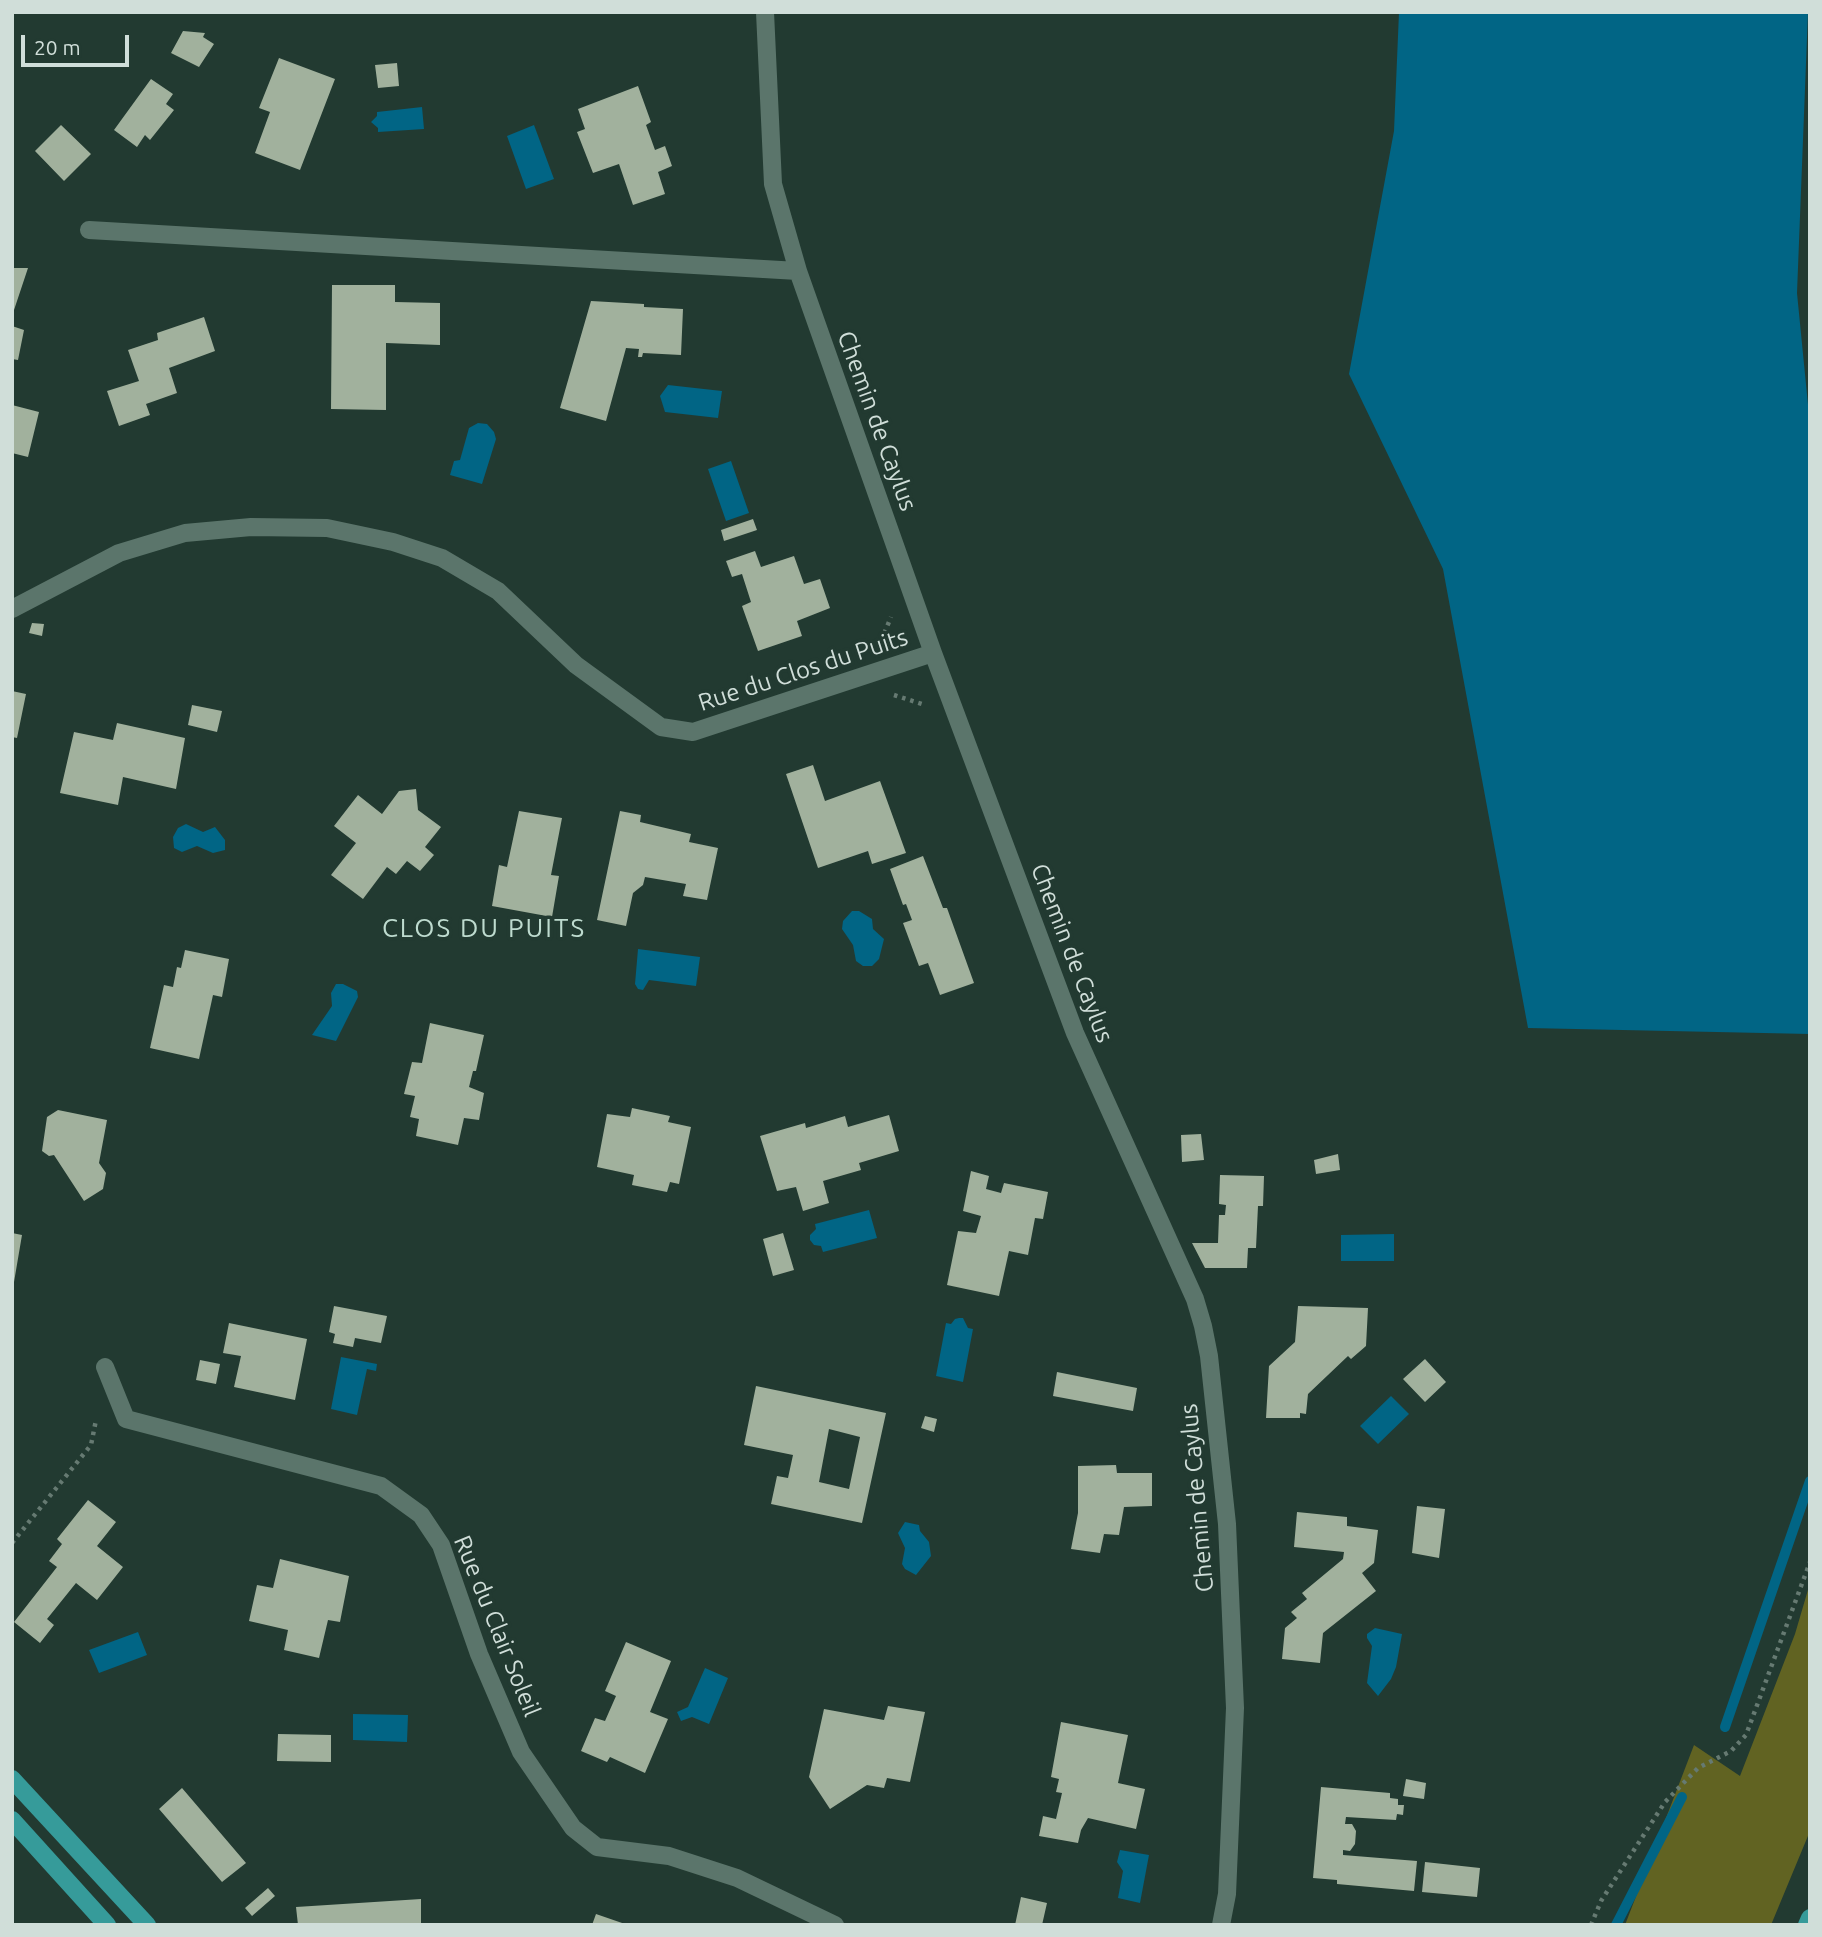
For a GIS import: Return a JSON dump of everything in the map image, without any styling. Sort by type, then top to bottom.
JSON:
[{"type":"main road","points":[[12,1779],[147,1925]]},
{"type":"main road","points":[[12,1820],[107,1925]]},
{"type":"main road","points":[[1807,1925],[1810,1918]]},
{"type":"street","name":"Chemin de Caylus","points":[[765,12],[774,184],[798,271],[933,653],[1075,1033],[1195,1298],[1203,1326],[1209,1356],[1227,1524],[1235,1708],[1227,1894],[1221,1925]]},
{"type":"street","points":[[89,230],[798,271]]},
{"type":"street","name":"Rue du Clos du Puits","points":[[12,609],[119,553],[185,533],[251,527],[327,528],[393,542],[442,558],[498,591],[576,665],[661,727],[693,732],[933,653]]},
{"type":"street","name":"Rue du Clair Soleil","points":[[105,1367],[126,1419],[381,1486],[421,1515],[441,1545],[479,1654],[521,1752],[573,1828],[597,1847],[669,1856],[737,1878],[835,1925]]},
{"type":"path","points":[[891,607],[891,621],[875,649],[882,669],[892,695],[920,703],[930,711]]},
{"type":"path","points":[[12,1542],[91,1445],[96,1419]]},
{"type":"path","points":[[1591,1925],[1601,1901],[1665,1802],[1698,1768],[1731,1751],[1746,1735],[1810,1562]]},
{"type":"shaded area","points":[[1810,1583],[1810,1831],[1771,1925],[1625,1925],[1694,1745],[1740,1776],[1795,1634]]},
{"type":"water","points":[[1399,12],[1808,12],[1797,293],[1810,425],[1810,1034],[1528,1028],[1443,569],[1349,374],[1394,131]]},
{"type":"water","points":[[422,107],[424,129],[378,132],[378,128],[371,122],[377,112]]},
{"type":"water","points":[[534,125],[554,179],[526,189],[507,136]]},
{"type":"water","points":[[668,385],[722,391],[718,418],[665,412],[660,396]]},
{"type":"water","points":[[478,423],[487,424],[496,439],[482,484],[450,475],[454,461],[460,460],[469,428]]},
{"type":"water","points":[[731,461],[749,513],[726,521],[708,469]]},
{"type":"water","points":[[186,824],[203,832],[215,827],[225,840],[225,850],[213,853],[197,846],[182,852],[174,848],[173,837],[178,828]]},
{"type":"water","points":[[852,911],[859,911],[872,919],[873,929],[884,939],[879,959],[872,966],[863,966],[856,961],[853,945],[842,929],[843,921]]},
{"type":"water","points":[[638,949],[700,957],[696,986],[649,980],[643,990],[638,989],[635,984]]},
{"type":"water","points":[[336,984],[343,984],[357,991],[358,997],[336,1041],[312,1035],[332,1006],[331,993]]},
{"type":"water","points":[[869,1210],[877,1238],[823,1252],[821,1246],[814,1245],[810,1240],[810,1235],[816,1229],[815,1224]]},
{"type":"water","points":[[1394,1234],[1394,1261],[1341,1261],[1341,1235]]},
{"type":"water","points":[[963,1318],[968,1328],[973,1329],[963,1382],[936,1376],[946,1323],[951,1324],[955,1319]]},
{"type":"water","points":[[341,1357],[377,1364],[376,1371],[367,1369],[357,1415],[331,1409]]},
{"type":"water","points":[[1391,1396],[1409,1414],[1378,1444],[1360,1426]]},
{"type":"water","points":[[905,1522],[919,1525],[920,1531],[929,1542],[931,1556],[916,1575],[902,1564],[905,1548],[898,1533]]},
{"type":"water","points":[[1375,1628],[1402,1634],[1396,1667],[1378,1696],[1367,1683],[1372,1646],[1367,1634]]},
{"type":"water","points":[[138,1632],[147,1655],[99,1673],[89,1650]]},
{"type":"water","points":[[705,1668],[728,1678],[709,1724],[692,1717],[681,1721],[677,1712],[688,1707]]},
{"type":"water","points":[[353,1714],[408,1715],[407,1742],[353,1740]]},
{"type":"water","points":[[1120,1850],[1149,1855],[1140,1903],[1118,1898],[1123,1871],[1117,1862]]},
{"type":"building","points":[[183,31],[205,33],[203,37],[214,44],[199,67],[171,53]]},
{"type":"building","points":[[279,58],[335,79],[300,170],[255,153],[270,112],[259,108]]},
{"type":"building","points":[[397,63],[399,86],[378,88],[375,65]]},
{"type":"building","points":[[151,79],[173,94],[166,104],[174,110],[150,140],[145,135],[137,147],[114,130]]},
{"type":"building","points":[[638,86],[651,122],[646,125],[655,150],[665,146],[672,166],[658,172],[665,194],[633,205],[619,164],[593,173],[577,132],[585,129],[578,109]]},
{"type":"building","points":[[61,125],[91,154],[64,181],[35,151]]},
{"type":"building","points":[[12,268],[28,268],[13,313],[12,313]]},
{"type":"building","points":[[332,285],[395,285],[395,302],[440,303],[440,345],[386,343],[386,410],[331,409]]},
{"type":"building","points":[[591,301],[683,309],[681,355],[643,353],[642,357],[638,357],[639,349],[626,348],[606,421],[560,408]]},
{"type":"building","points":[[204,317],[215,351],[169,368],[177,393],[146,404],[150,415],[119,426],[107,391],[139,381],[128,350],[158,340],[157,333]]},
{"type":"building","points":[[12,326],[24,330],[18,360],[12,359]]},
{"type":"building","points":[[12,405],[39,412],[28,457],[12,453]]},
{"type":"building","points":[[753,519],[757,530],[724,541],[721,530]]},
{"type":"building","points":[[755,551],[761,567],[794,556],[804,584],[820,579],[830,608],[797,621],[802,636],[758,651],[742,606],[751,602],[742,574],[732,577],[726,561]]},
{"type":"building","points":[[32,623],[44,624],[42,636],[29,633]]},
{"type":"building","points":[[12,691],[26,694],[17,738],[12,737]]},
{"type":"building","points":[[192,705],[222,711],[217,732],[188,725]]},
{"type":"building","points":[[117,723],[185,738],[176,789],[123,777],[118,805],[60,793],[74,732],[113,740]]},
{"type":"building","points":[[813,765],[825,801],[880,781],[906,853],[872,864],[868,851],[818,868],[786,774]]},
{"type":"building","points":[[416,789],[418,810],[441,827],[425,847],[434,855],[420,871],[407,861],[396,874],[387,867],[363,899],[331,875],[356,843],[334,826],[358,795],[382,814],[399,791]]},
{"type":"building","points":[[519,811],[562,818],[551,875],[559,876],[552,917],[492,906],[499,865],[507,867]]},
{"type":"building","points":[[620,811],[641,815],[640,822],[691,834],[689,842],[718,848],[707,900],[683,896],[686,884],[645,877],[643,885],[633,893],[626,926],[597,920]]},
{"type":"building","points":[[923,856],[943,908],[947,908],[974,983],[940,995],[928,963],[919,966],[903,923],[912,920],[906,904],[903,905],[890,869]]},
{"type":"building","points":[[185,950],[229,959],[222,997],[213,995],[199,1059],[150,1048],[164,985],[173,987],[177,967],[181,968]]},
{"type":"building","points":[[430,1023],[484,1035],[476,1071],[473,1071],[469,1087],[484,1093],[479,1120],[464,1118],[458,1145],[416,1136],[419,1119],[410,1117],[415,1096],[404,1094],[412,1062],[422,1063]]},
{"type":"building","points":[[632,1108],[670,1116],[668,1122],[691,1127],[679,1184],[670,1182],[667,1192],[632,1185],[634,1175],[597,1167],[607,1114],[630,1117]]},
{"type":"building","points":[[58,1110],[107,1120],[99,1163],[106,1173],[103,1189],[84,1201],[54,1155],[49,1156],[42,1151],[47,1117]]},
{"type":"building","points":[[889,1115],[899,1151],[859,1163],[861,1170],[823,1181],[829,1203],[803,1211],[796,1187],[777,1191],[760,1136],[805,1123],[806,1128],[845,1116],[848,1127]]},
{"type":"building","points":[[1201,1134],[1204,1160],[1182,1162],[1181,1135]]},
{"type":"building","points":[[1338,1154],[1340,1170],[1316,1174],[1314,1160]]},
{"type":"building","points":[[971,1171],[989,1176],[986,1189],[1001,1193],[1004,1183],[1048,1192],[1043,1219],[1035,1218],[1028,1255],[1009,1251],[999,1296],[947,1285],[958,1231],[976,1233],[981,1216],[963,1211]]},
{"type":"building","points":[[1220,1175],[1264,1176],[1263,1206],[1258,1206],[1256,1248],[1248,1248],[1247,1268],[1205,1268],[1192,1243],[1218,1243],[1219,1215],[1225,1215],[1226,1205],[1219,1204]]},
{"type":"building","points":[[12,1233],[22,1235],[14,1282],[12,1281]]},
{"type":"building","points":[[783,1233],[794,1270],[773,1276],[763,1239]]},
{"type":"building","points":[[334,1306],[387,1316],[381,1343],[355,1338],[353,1347],[333,1343],[335,1334],[329,1332]]},
{"type":"building","points":[[1298,1306],[1368,1308],[1366,1346],[1351,1359],[1348,1356],[1308,1394],[1306,1414],[1300,1413],[1300,1418],[1266,1418],[1269,1366],[1295,1342]]},
{"type":"building","points":[[229,1323],[307,1339],[295,1400],[234,1387],[241,1356],[223,1353]]},
{"type":"building","points":[[1425,1359],[1446,1382],[1425,1402],[1403,1379]]},
{"type":"building","points":[[200,1360],[220,1364],[216,1384],[196,1380]]},
{"type":"building","points":[[1057,1372],[1137,1388],[1133,1411],[1053,1396]]},
{"type":"building","points":[[756,1386],[886,1413],[862,1523],[771,1504],[777,1476],[788,1478],[793,1455],[744,1445]],"holes":[[[829,1429],[860,1437],[849,1489],[819,1482]]]},
{"type":"building","points":[[925,1416],[937,1419],[934,1432],[921,1428]]},
{"type":"building","points":[[1116,1465],[1117,1473],[1152,1473],[1152,1506],[1124,1507],[1119,1535],[1104,1534],[1100,1553],[1071,1549],[1078,1513],[1078,1466]]},
{"type":"building","points":[[88,1500],[116,1522],[97,1546],[123,1567],[97,1600],[76,1583],[47,1619],[54,1625],[40,1643],[14,1622],[57,1567],[49,1561],[62,1544],[57,1539]]},
{"type":"building","points":[[1417,1506],[1445,1509],[1439,1558],[1412,1553]]},
{"type":"building","points":[[1297,1512],[1347,1517],[1347,1526],[1378,1530],[1374,1563],[1362,1573],[1376,1591],[1323,1633],[1320,1663],[1282,1659],[1285,1628],[1297,1618],[1291,1612],[1307,1599],[1302,1593],[1343,1559],[1344,1552],[1294,1547]]},
{"type":"building","points":[[280,1559],[349,1576],[340,1622],[328,1620],[319,1658],[284,1650],[288,1630],[249,1621],[257,1585],[273,1588]]},
{"type":"building","points":[[626,1642],[671,1661],[650,1712],[668,1719],[645,1773],[610,1757],[607,1762],[581,1751],[595,1718],[605,1721],[616,1696],[605,1691]]},
{"type":"building","points":[[888,1706],[925,1712],[910,1782],[887,1778],[884,1788],[867,1785],[830,1809],[809,1777],[824,1709],[884,1720]]},
{"type":"building","points":[[1061,1722],[1128,1735],[1118,1783],[1145,1789],[1136,1829],[1088,1818],[1078,1843],[1039,1836],[1043,1816],[1056,1819],[1062,1793],[1056,1792],[1059,1779],[1051,1777]]},
{"type":"building","points":[[278,1734],[331,1735],[331,1762],[277,1761]]},
{"type":"building","points":[[1406,1779],[1426,1783],[1424,1799],[1403,1796]]},
{"type":"building","points":[[1321,1787],[1390,1793],[1390,1798],[1398,1799],[1398,1805],[1404,1805],[1403,1815],[1397,1814],[1396,1820],[1346,1817],[1345,1824],[1352,1824],[1356,1831],[1355,1844],[1350,1851],[1343,1850],[1343,1855],[1417,1861],[1414,1891],[1337,1884],[1337,1880],[1313,1878]]},
{"type":"building","points":[[182,1788],[246,1863],[222,1882],[159,1809]]},
{"type":"building","points":[[1425,1862],[1480,1868],[1477,1897],[1422,1892]]},
{"type":"building","points":[[268,1888],[275,1896],[252,1916],[245,1908]]},
{"type":"building","points":[[1021,1897],[1047,1903],[1042,1925],[1015,1925]]},
{"type":"building","points":[[421,1899],[421,1925],[298,1925],[296,1907]]},
{"type":"building","points":[[596,1914],[625,1924],[625,1925],[592,1925]]},
{"type":"waterway","points":[[1725,1727],[1810,1481]]},
{"type":"waterway","points":[[1616,1925],[1682,1797]]},
{"type":"district","name":"CLOS DU PUITS","points":[[484,928]]}]
